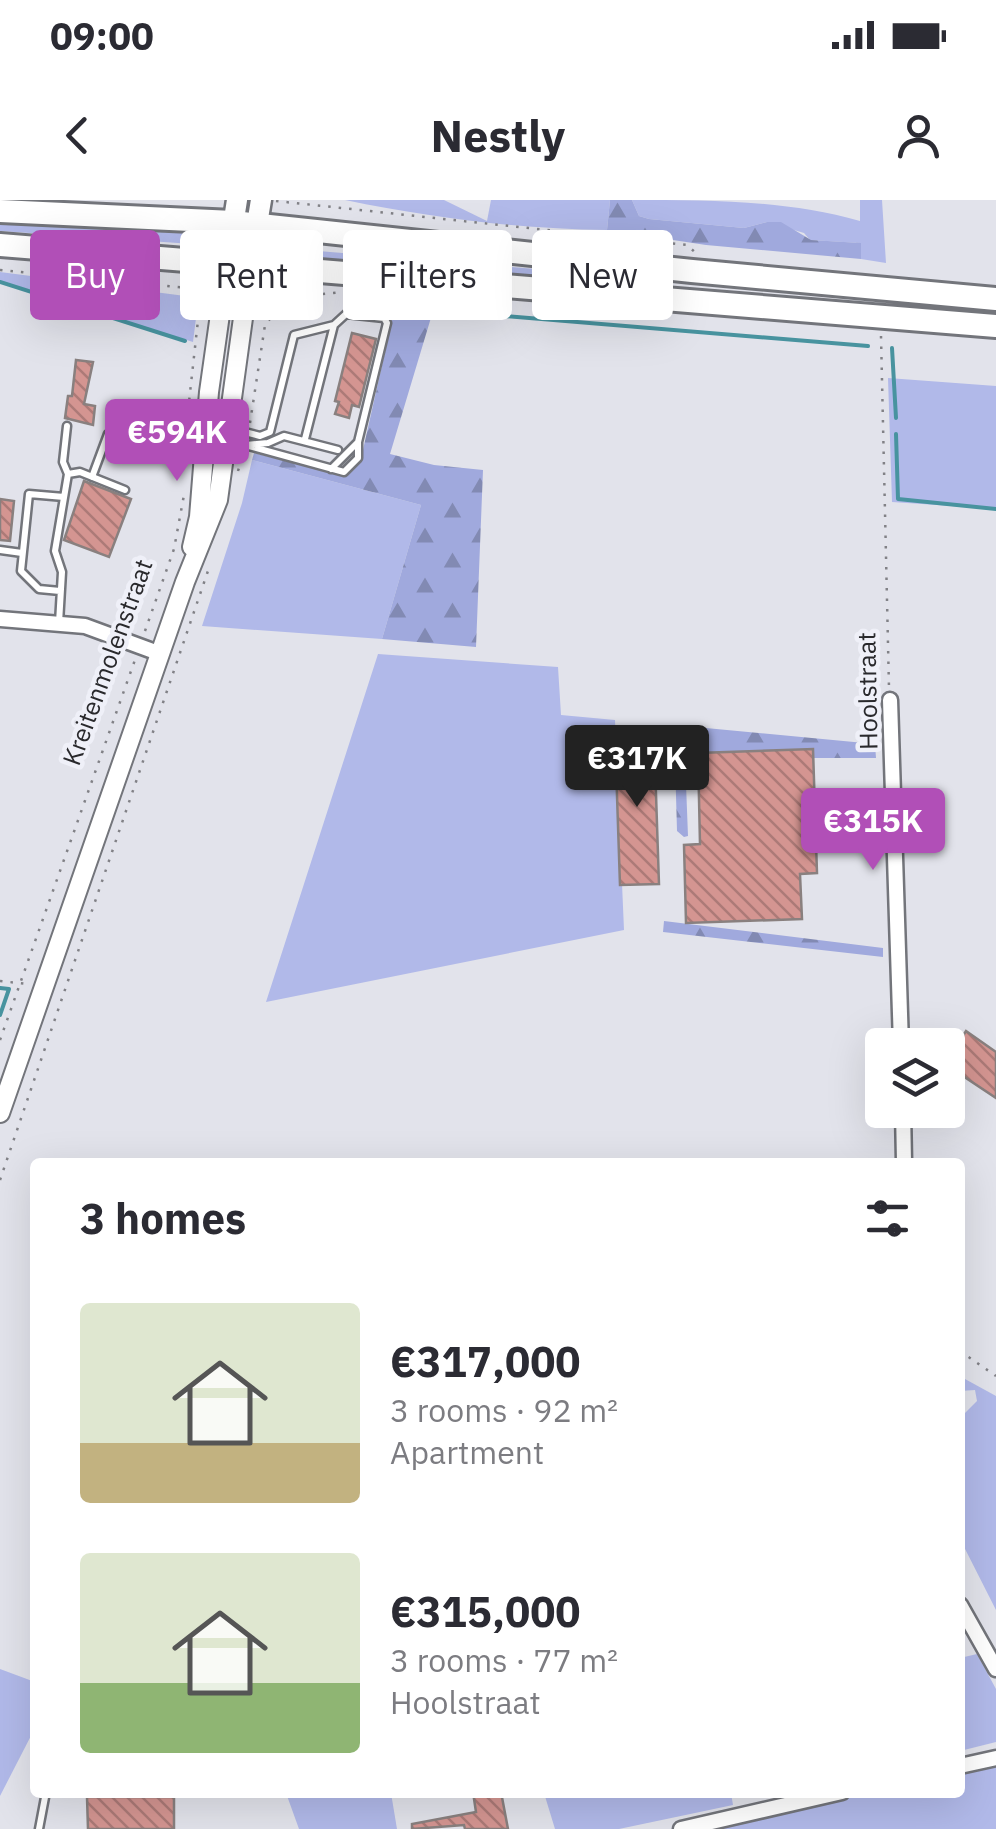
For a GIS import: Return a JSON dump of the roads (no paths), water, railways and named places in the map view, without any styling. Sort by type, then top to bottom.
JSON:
[{"type":"main road","points":[[254,230],[263,200]]},
{"type":"main road","points":[[0,211],[235,211],[257,224],[766,279],[996,299]]},
{"type":"main road","points":[[0,245],[180,261]]},
{"type":"main road","points":[[323,273],[996,326]]},
{"type":"street","name":"Kreitenmolenstraat","points":[[185,582],[199,517],[196,443],[225,320]]},
{"type":"street","name":"Kreitenmolenstraat","points":[[0,1113],[185,582],[213,518],[234,438],[237,320]]},
{"type":"street","points":[[0,619],[84,626],[161,654]]},
{"type":"street","name":"Hoolstraat","points":[[890,700],[900,1028]]},
{"type":"street","points":[[903,1128],[904,1158]]},
{"type":"street","points":[[965,1614],[996,1669]]},
{"type":"street","points":[[965,1765],[996,1758]]},
{"type":"street","points":[[681,1829],[816,1798]]},
{"type":"lane","points":[[196,443],[270,432],[294,335],[334,325],[346,314],[384,318],[387,323],[356,461],[342,473],[234,438]]},
{"type":"lane","points":[[304,439],[334,325]]},
{"type":"lane","points":[[59,624],[62,572],[55,551],[68,474],[63,462],[67,426]]},
{"type":"lane","points":[[92,477],[108,434]]},
{"type":"lane","points":[[196,443],[234,438],[268,443],[284,436],[338,450]]},
{"type":"lane","points":[[68,474],[80,472],[125,490]]},
{"type":"lane","points":[[60,591],[39,590],[20,571],[29,494],[64,497]]},
{"type":"lane","points":[[0,550],[22,554]]},
{"type":"lane","points":[[41,1828],[45,1798]]},
{"type":"waterway","points":[[0,282],[185,341]]},
{"type":"waterway","points":[[512,317],[868,346]]},
{"type":"waterway","points":[[892,348],[896,418]]},
{"type":"waterway","points":[[896,434],[898,499],[996,509]]},
{"type":"waterway","points":[[0,988],[9,989],[0,1015]]}]
